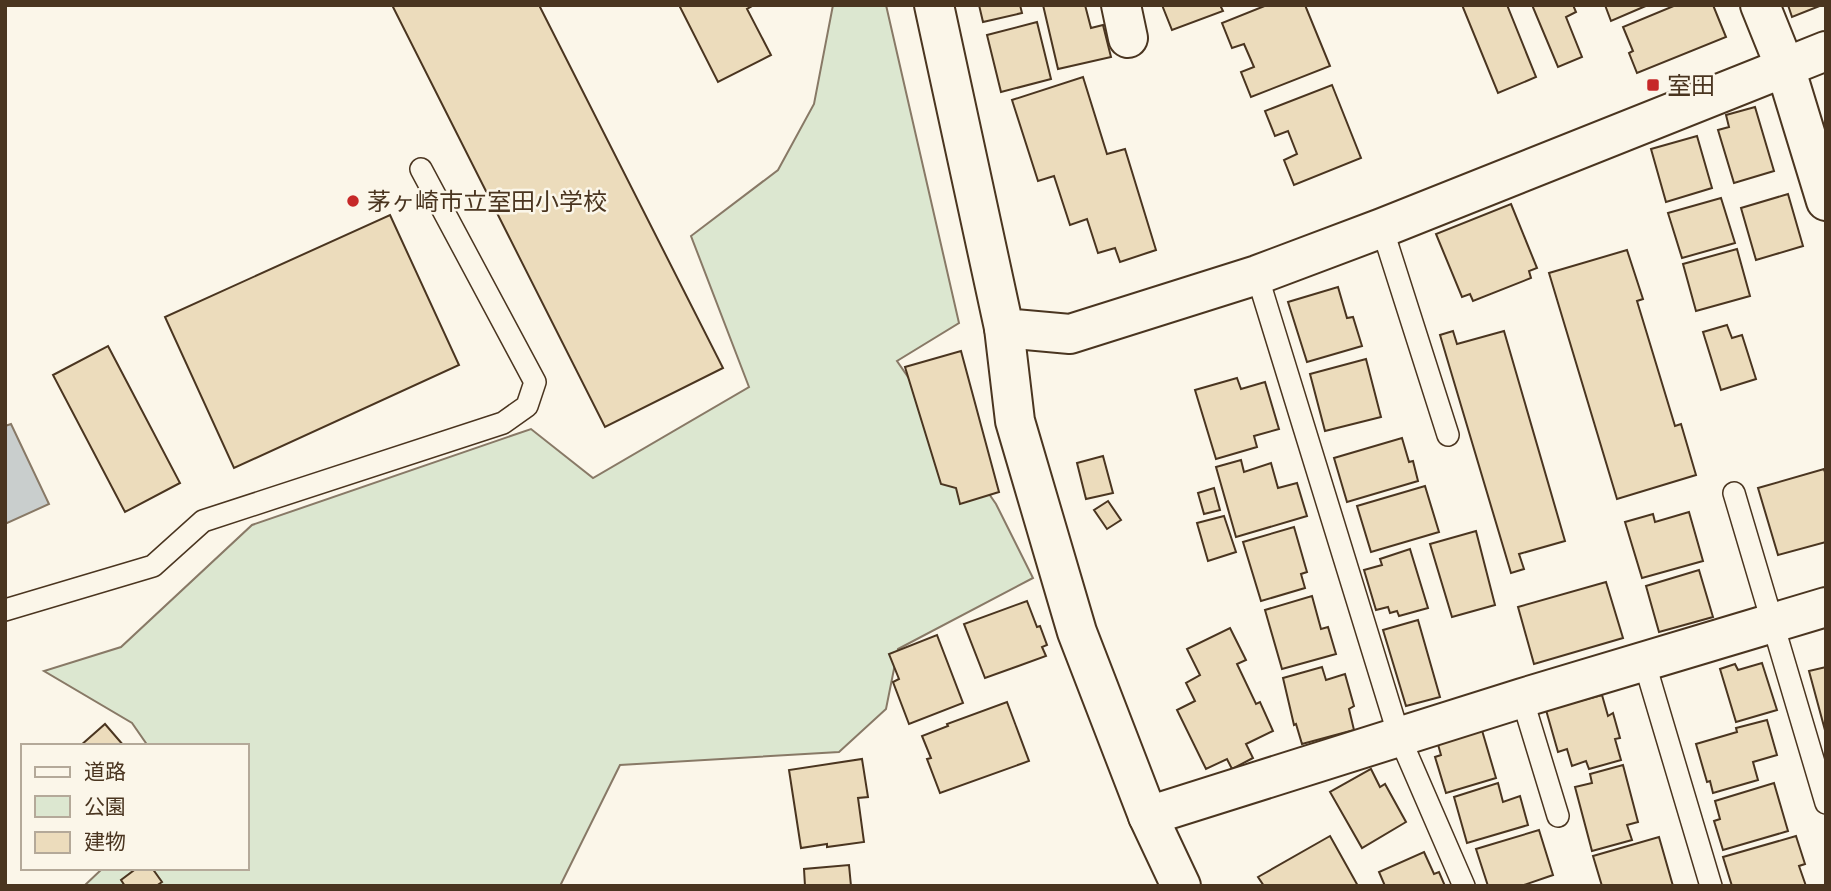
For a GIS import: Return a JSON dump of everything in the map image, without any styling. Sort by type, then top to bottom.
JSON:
[{"type":"street","points":[[934,5],[1004,328],[1015,421],[1022,448],[1077,632],[1148,816],[1181,886]]},
{"type":"street","points":[[1760,5],[1785,67],[1826,201]]},
{"type":"street","points":[[1004,328],[1070,334],[1257,275],[1826,51]]},
{"type":"street","points":[[1148,816],[1522,698],[1826,607]]},
{"type":"lane","points":[[5,610],[153,566],[203,521],[503,422],[527,406],[535,382],[421,169]]},
{"type":"lane","points":[[1382,228],[1448,435]]},
{"type":"lane","points":[[1257,275],[1399,737],[1464,886]]},
{"type":"lane","points":[[1734,493],[1826,803]]},
{"type":"lane","points":[[1644,661],[1711,886]]},
{"type":"lane","points":[[1522,698],[1558,816]]},
{"type":"green space","points":[[833,5],[886,5],[959,323],[897,361],[996,504],[1033,578],[898,649],[886,709],[839,752],[620,765],[560,886],[84,886],[101,870],[248,870],[248,744],[147,744],[132,723],[44,671],[121,647],[252,525],[531,429],[593,478],[749,387],[691,236],[778,170],[814,104]]},
{"type":"shaded area","points":[[11,424],[49,504],[5,524],[5,426]]},
{"type":"building","points":[[392,5],[539,5],[723,368],[605,427]]},
{"type":"building","points":[[679,5],[754,5],[747,9],[771,55],[718,82]]},
{"type":"building","points":[[979,5],[1020,5],[1022,13],[983,22]]},
{"type":"building","points":[[1043,5],[1085,5],[1091,28],[1103,25],[1111,57],[1058,69]]},
{"type":"building","points":[[1162,5],[1220,5],[1223,11],[1172,30]]},
{"type":"building","points":[[1267,5],[1305,5],[1330,66],[1251,97],[1241,72],[1254,67],[1244,44],[1232,48],[1222,23]]},
{"type":"building","points":[[1462,5],[1507,5],[1536,77],[1498,93]]},
{"type":"building","points":[[1532,5],[1573,5],[1576,12],[1566,17],[1582,57],[1558,67]]},
{"type":"building","points":[[1605,5],[1648,5],[1611,21]]},
{"type":"building","points":[[1676,5],[1713,5],[1726,37],[1637,73],[1629,53],[1633,51],[1623,27]]},
{"type":"building","points":[[1788,5],[1822,5],[1792,17]]},
{"type":"building","points":[[1037,22],[1051,79],[1001,92],[987,35]]},
{"type":"building","points":[[1083,77],[1107,154],[1125,149],[1156,250],[1120,262],[1115,248],[1098,253],[1087,219],[1070,225],[1054,176],[1038,181],[1012,100]]},
{"type":"building","points":[[1332,85],[1361,158],[1294,185],[1284,160],[1297,154],[1288,131],[1275,136],[1265,111]]},
{"type":"building","points":[[1755,107],[1774,171],[1734,183],[1718,130],[1729,127],[1726,115]]},
{"type":"building","points":[[1697,136],[1712,188],[1666,202],[1651,149]]},
{"type":"building","points":[[1788,194],[1803,246],[1756,260],[1741,208]]},
{"type":"building","points":[[1721,198],[1735,243],[1682,258],[1668,213]]},
{"type":"building","points":[[1511,204],[1537,268],[1529,271],[1531,278],[1473,301],[1470,294],[1462,297],[1436,234]]},
{"type":"building","points":[[390,215],[459,365],[234,468],[165,317]]},
{"type":"building","points":[[1737,249],[1750,296],[1696,311],[1683,264]]},
{"type":"building","points":[[1627,250],[1643,299],[1637,301],[1675,426],[1681,424],[1696,475],[1617,499],[1549,273]]},
{"type":"building","points":[[1338,287],[1347,318],[1353,317],[1362,346],[1307,362],[1288,302]]},
{"type":"building","points":[[1727,325],[1732,338],[1742,335],[1756,379],[1721,390],[1703,332]]},
{"type":"building","points":[[1453,331],[1457,344],[1504,331],[1565,541],[1519,554],[1524,569],[1511,573],[1440,335]]},
{"type":"building","points":[[108,346],[180,483],[125,512],[53,375]]},
{"type":"building","points":[[961,351],[999,492],[960,504],[956,488],[941,484],[905,367]]},
{"type":"building","points":[[1366,359],[1381,417],[1325,431],[1310,374]]},
{"type":"building","points":[[1237,378],[1241,389],[1265,382],[1279,429],[1254,436],[1257,447],[1216,459],[1195,390]]},
{"type":"building","points":[[1402,438],[1409,462],[1413,461],[1418,481],[1347,502],[1334,458]]},
{"type":"building","points":[[1103,456],[1113,493],[1086,499],[1077,463]]},
{"type":"building","points":[[1241,460],[1244,472],[1271,463],[1278,488],[1297,483],[1307,516],[1236,537],[1216,467]]},
{"type":"building","points":[[1824,469],[1826,542],[1778,555],[1758,488]]},
{"type":"building","points":[[1425,486],[1439,532],[1371,552],[1357,506]]},
{"type":"building","points":[[1214,488],[1220,510],[1204,514],[1198,493]]},
{"type":"building","points":[[1108,501],[1121,520],[1107,529],[1094,510]]},
{"type":"building","points":[[1689,512],[1703,561],[1642,578],[1625,522],[1653,514],[1655,522]]},
{"type":"building","points":[[1224,516],[1236,552],[1208,561],[1197,523]]},
{"type":"building","points":[[1294,527],[1307,572],[1301,574],[1305,588],[1261,601],[1243,542]]},
{"type":"building","points":[[1476,531],[1495,605],[1452,617],[1430,544]]},
{"type":"building","points":[[1410,549],[1428,608],[1399,616],[1397,611],[1390,613],[1388,607],[1376,610],[1364,570],[1382,565],[1380,559]]},
{"type":"building","points":[[1699,570],[1713,617],[1659,632],[1646,586]]},
{"type":"building","points":[[1606,582],[1623,638],[1534,664],[1518,607]]},
{"type":"building","points":[[1312,596],[1321,629],[1328,627],[1336,654],[1282,669],[1265,610]]},
{"type":"building","points":[[1027,601],[1047,645],[1042,647],[1046,656],[985,678],[964,624]]},
{"type":"building","points":[[1418,620],[1440,697],[1406,706],[1383,630]]},
{"type":"building","points":[[1230,628],[1246,660],[1237,664],[1256,704],[1260,702],[1273,731],[1246,744],[1253,758],[1232,769],[1227,759],[1206,769],[1177,710],[1195,701],[1186,683],[1200,675],[1187,649]]},
{"type":"building","points":[[937,635],[963,703],[909,724],[893,682],[899,679],[889,654]]},
{"type":"building","points":[[1762,663],[1777,710],[1736,722],[1720,669],[1735,664],[1738,670]]},
{"type":"building","points":[[1322,667],[1326,680],[1345,674],[1354,706],[1349,709],[1354,730],[1302,744],[1296,724],[1294,725],[1283,678]]},
{"type":"building","points":[[1826,667],[1826,734],[1809,671]]},
{"type":"building","points":[[1602,695],[1608,716],[1613,713],[1620,738],[1615,739],[1621,760],[1589,769],[1586,761],[1572,766],[1567,749],[1558,752],[1546,710]]},
{"type":"building","points":[[1007,702],[1029,761],[940,793],[927,759],[931,758],[922,736]]},
{"type":"building","points":[[1767,720],[1777,755],[1753,762],[1758,780],[1713,793],[1696,744],[1737,732],[1736,728]]},
{"type":"building","points":[[105,724],[122,744],[82,744]]},
{"type":"building","points":[[1481,727],[1496,778],[1446,793],[1435,757],[1441,755],[1437,741]]},
{"type":"building","points":[[862,759],[868,797],[858,798],[864,842],[801,848],[789,770]]},
{"type":"building","points":[[1623,765],[1638,822],[1627,825],[1632,840],[1592,851],[1575,787],[1592,783],[1590,774]]},
{"type":"building","points":[[1371,769],[1380,787],[1385,784],[1406,822],[1362,848],[1330,792]]},
{"type":"building","points":[[1498,783],[1503,802],[1520,796],[1528,825],[1467,843],[1454,797]]},
{"type":"building","points":[[1774,783],[1788,831],[1723,850],[1714,821],[1720,819],[1715,801]]},
{"type":"building","points":[[1539,830],[1553,875],[1521,886],[1488,886],[1476,849]]},
{"type":"building","points":[[1330,836],[1358,886],[1264,886],[1258,877]]},
{"type":"building","points":[[1796,836],[1805,864],[1799,866],[1806,886],[1732,886],[1723,857]]},
{"type":"building","points":[[1659,837],[1673,886],[1602,886],[1593,856]]},
{"type":"building","points":[[1424,852],[1434,874],[1439,872],[1445,886],[1385,886],[1379,872]]},
{"type":"building","points":[[849,865],[851,886],[805,886],[804,869]]},
{"type":"building","points":[[134,870],[153,870],[162,882],[156,886],[125,886],[121,880]]},
{"type":"place","name":"室田","points":[[1653,85]]},
{"type":"place","name":"茅ヶ崎市立室田小学校","points":[[353,201]]}]
